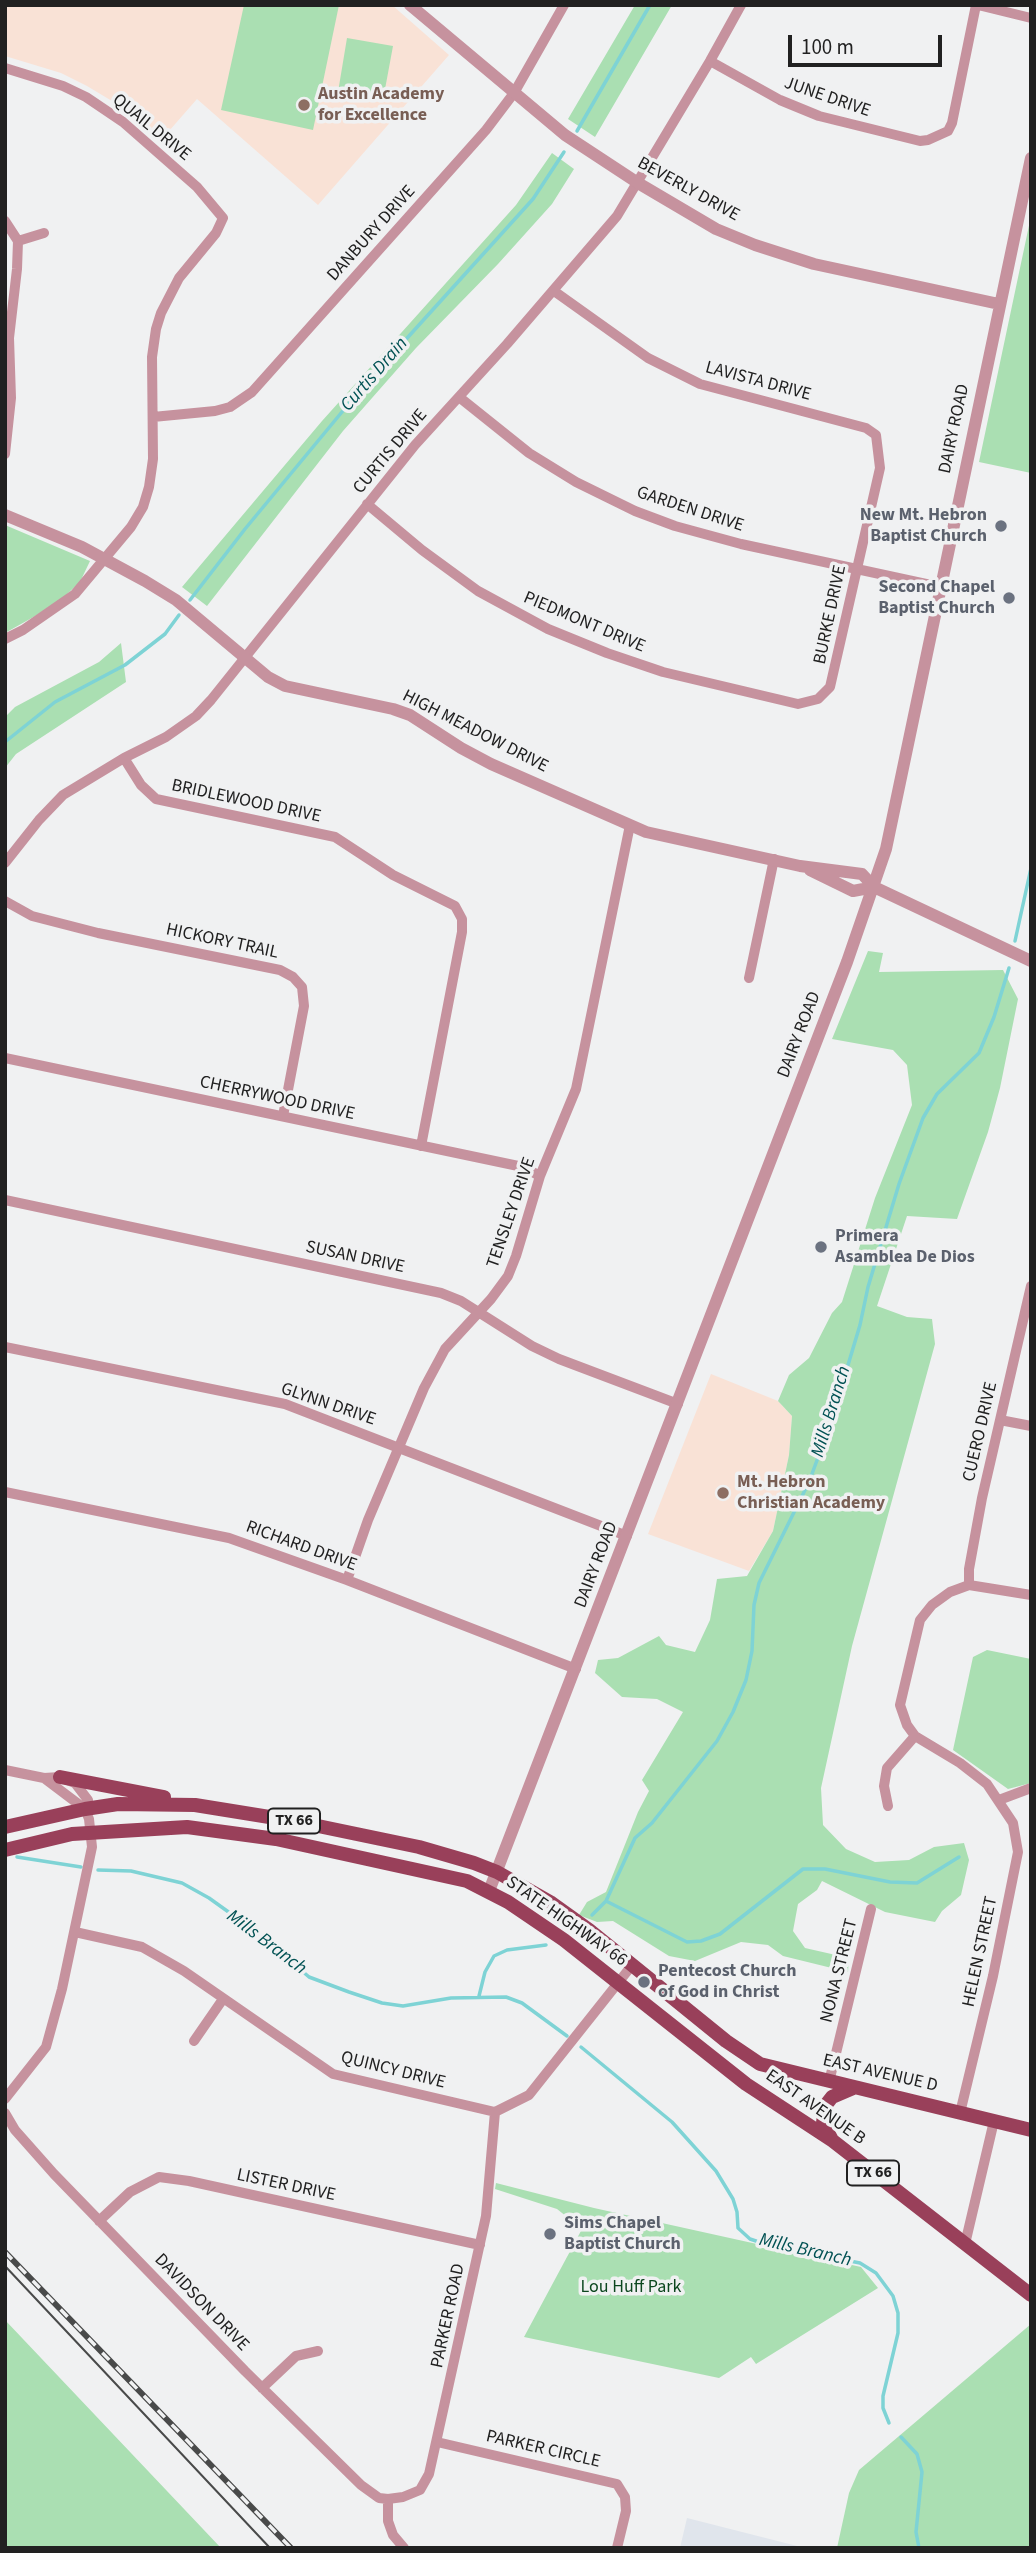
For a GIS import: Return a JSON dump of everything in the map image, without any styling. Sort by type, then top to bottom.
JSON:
[{"type":"main road","points":[[61,1777],[220,1809]]},
{"type":"main road","name":"STATE HIGHWAY 66","points":[[5,1827],[85,1809],[118,1804],[154,1803],[220,1809],[419,1847],[498,1872],[560,1909],[726,2041]]},
{"type":"main road","name":"STATE HIGHWAY 66","points":[[5,1850],[40,1840],[91,1832],[187,1827],[233,1832],[467,1881],[538,1921],[711,2056]]},
{"type":"main road","name":"EAST AVENUE D","points":[[726,2041],[768,2067],[1031,2130]]},
{"type":"main road","name":"EAST AVENUE B","points":[[711,2056],[775,2105],[832,2141],[1031,2295]]},
{"type":"main road","points":[[832,2141],[823,2123],[825,2106],[832,2097],[854,2088]]},
{"type":"street","name":"BEVERLY DRIVE","points":[[410,5],[565,135],[638,184],[716,229],[814,264],[999,304]]},
{"type":"street","name":"DANBURY DRIVE","points":[[153,417],[215,411],[230,407],[252,392],[477,139],[514,93],[564,5]]},
{"type":"street","name":"CURTIS DRIVE","points":[[5,863],[63,795],[124,758],[166,737],[196,716],[415,445],[618,216],[741,5]]},
{"type":"street","name":"JUNE DRIVE","points":[[710,61],[780,100],[819,116],[920,141],[947,131],[953,123],[977,5]]},
{"type":"street","points":[[977,5],[1031,18]]},
{"type":"street","name":"QUAIL DRIVE","points":[[5,68],[63,86],[86,97],[123,122],[197,187],[223,218],[216,233],[179,278],[161,313],[152,357],[153,417]]},
{"type":"street","name":"DAIRY ROAD","points":[[489,1891],[678,1404],[886,849],[1031,158]]},
{"type":"street","points":[[5,221],[18,241],[9,338],[11,398],[5,454]]},
{"type":"street","points":[[18,241],[44,233]]},
{"type":"street","name":"LAVISTA DRIVE","points":[[554,290],[648,358],[700,384],[866,428],[876,435],[879,451]]},
{"type":"street","name":"GARDEN DRIVE","points":[[460,397],[529,453],[576,482],[635,511],[675,526],[741,544],[940,587]]},
{"type":"street","points":[[5,639],[23,630],[75,594],[131,527],[143,506],[149,487],[153,459],[153,417]]},
{"type":"street","name":"BURKE DRIVE","points":[[818,699],[830,687],[880,468],[879,451]]},
{"type":"street","name":"PIEDMONT DRIVE","points":[[367,504],[420,549],[478,591],[548,629],[663,672],[798,704],[818,699]]},
{"type":"street","name":"HIGH MEADOW DRIVE","points":[[5,514],[105,558],[176,600],[268,677],[285,686],[410,715],[491,764],[646,832],[800,866],[862,874],[874,887],[1031,961]]},
{"type":"street","name":"BRIDLEWOOD DRIVE","points":[[124,758],[141,785],[156,799],[335,837],[393,875],[455,906],[462,919],[462,932],[421,1146]]},
{"type":"street","name":"TENSLEY DRIVE","points":[[347,1580],[398,1447],[424,1388],[445,1349],[508,1276],[540,1176],[576,1089],[630,825]]},
{"type":"street","points":[[749,978],[774,859]]},
{"type":"street","name":"HICKORY TRAIL","points":[[5,901],[32,916],[98,933],[280,970],[293,977],[302,987],[304,1006],[283,1116]]},
{"type":"street","name":"CHERRYWOOD DRIVE","points":[[5,1058],[523,1167],[540,1176]]},
{"type":"street","name":"SUSAN DRIVE","points":[[5,1200],[442,1293],[559,1359],[678,1404]]},
{"type":"street","name":"CUERO DRIVE","points":[[970,1586],[969,1569],[978,1516],[1031,1286]]},
{"type":"street","name":"GLYNN DRIVE","points":[[5,1347],[285,1405],[627,1536]]},
{"type":"street","points":[[1000,1420],[1031,1426]]},
{"type":"street","name":"RICHARD DRIVE","points":[[5,1492],[229,1538],[347,1580],[576,1669]]},
{"type":"street","points":[[888,1807],[884,1786],[887,1768],[915,1736],[906,1725],[900,1704],[920,1620],[932,1605],[950,1592],[970,1586],[1031,1595]]},
{"type":"street","name":"HELEN STREET","points":[[915,1736],[987,1784],[1013,1823],[1017,1852],[993,1976],[960,2113]]},
{"type":"street","points":[[5,1770],[44,1778],[61,1777],[75,1783],[88,1800],[85,1809],[92,1847],[75,1932],[46,2047],[5,2098]]},
{"type":"street","points":[[44,1778],[85,1809]]},
{"type":"street","points":[[999,1800],[1031,1787]]},
{"type":"street","name":"NONA STREET","points":[[829,2082],[871,1909]]},
{"type":"street","name":"QUINCY DRIVE","points":[[75,1932],[142,1947],[184,1971],[333,2074],[495,2112]]},
{"type":"street","points":[[495,2112],[529,2095],[633,1965]]},
{"type":"street","points":[[194,2041],[223,1998]]},
{"type":"street","name":"PARKER ROAD","points":[[388,2499],[403,2497],[420,2490],[429,2474],[486,2216],[495,2112]]},
{"type":"street","name":"DAVIDSON DRIVE","points":[[5,2113],[15,2130],[99,2221],[262,2388],[361,2485],[379,2498],[388,2499]]},
{"type":"street","points":[[965,2245],[994,2122]]},
{"type":"street","name":"LISTER DRIVE","points":[[99,2221],[130,2192],[159,2177],[189,2181],[480,2245]]},
{"type":"street","points":[[262,2388],[296,2356],[318,2351]]},
{"type":"street","name":"PARKER CIRCLE","points":[[437,2442],[617,2484],[625,2497],[626,2511],[617,2548]]},
{"type":"street","points":[[388,2499],[388,2521],[393,2535],[404,2548]]},
{"type":"shaded area","name":"Austin Academy for Excellence","points":[[5,5],[392,5],[449,55],[318,205],[197,99],[162,139],[127,110],[87,86],[61,73],[5,56]]},
{"type":"shaded area","name":"Mt. Hebron Christian Academy","points":[[711,1374],[778,1401],[792,1416],[789,1455],[773,1531],[749,1571],[648,1534]]},
{"type":"shaded area","points":[[687,2518],[805,2548],[680,2548]]},
{"type":"green space","points":[[244,5],[339,5],[313,130],[221,110]]},
{"type":"green space","points":[[635,5],[672,5],[595,137],[568,119]]},
{"type":"green space","points":[[347,38],[393,46],[383,100],[338,92]]},
{"type":"green space","points":[[552,153],[574,169],[552,204],[416,348],[343,431],[207,606],[182,587],[322,421],[516,205]]},
{"type":"green space","points":[[1031,216],[1031,473],[979,462]]},
{"type":"green space","points":[[5,525],[90,561],[80,582],[65,596],[5,633]]},
{"type":"green space","points":[[121,643],[126,682],[16,754],[5,768],[5,717],[15,707],[99,662]]},
{"type":"green space","points":[[868,951],[883,953],[879,972],[1003,970],[1018,999],[988,1132],[957,1219],[907,1216],[877,1306],[907,1317],[932,1319],[935,1344],[852,1646],[821,1788],[823,1825],[846,1849],[875,1862],[909,1860],[934,1847],[964,1843],[969,1860],[961,1895],[942,1911],[935,1922],[885,1912],[822,1881],[817,1890],[798,1904],[793,1931],[805,1948],[849,1958],[848,1972],[783,1956],[768,1945],[741,1942],[695,1961],[669,1956],[613,1921],[597,1922],[579,1915],[587,1902],[606,1892],[649,1791],[642,1780],[683,1712],[657,1699],[622,1697],[595,1673],[598,1660],[618,1658],[659,1636],[666,1645],[695,1652],[710,1620],[717,1579],[747,1576],[773,1531],[789,1455],[792,1416],[778,1401],[789,1375],[809,1358],[832,1313],[842,1302],[875,1198],[912,1105],[907,1065],[893,1050],[832,1039]]},
{"type":"green space","points":[[987,1650],[1031,1659],[1031,1783],[1008,1789],[953,1750],[973,1657]]},
{"type":"green space","name":"Lou Huff Park","points":[[496,2183],[594,2208],[861,2267],[878,2288],[756,2364],[751,2357],[719,2378],[524,2337],[582,2229],[557,2209],[495,2189]]},
{"type":"green space","points":[[5,2320],[221,2548],[5,2548]]},
{"type":"green space","points":[[1031,2324],[1031,2548],[837,2548],[849,2493],[859,2470]]},
{"type":"waterway","name":"Curtis Drain","points":[[577,131],[650,5]]},
{"type":"waterway","name":"Curtis Drain","points":[[190,600],[361,389],[533,199],[564,152]]},
{"type":"waterway","name":"Curtis Drain","points":[[5,742],[55,702],[125,665],[165,634],[179,615]]},
{"type":"waterway","name":"Mills Branch","points":[[1015,941],[1031,868]]},
{"type":"waterway","name":"Mills Branch","points":[[592,1915],[606,1901],[635,1838],[652,1823],[717,1741],[733,1712],[746,1680],[752,1651],[754,1605],[759,1583],[809,1482],[830,1425],[899,1184],[923,1118],[937,1094],[979,1053],[994,1017],[1009,968]]},
{"type":"waterway","name":"Mills Branch","points":[[17,1857],[81,1867]]},
{"type":"waterway","points":[[606,1901],[687,1942],[701,1941],[720,1934],[803,1869],[825,1869],[890,1882],[917,1883],[959,1857]]},
{"type":"waterway","name":"Mills Branch","points":[[98,1870],[131,1871],[182,1883],[209,1898],[262,1936],[309,1977],[349,1992],[382,2003],[403,2006],[451,1998],[506,1997],[522,2003],[567,2036]]},
{"type":"waterway","name":"Mills Branch","points":[[479,1996],[485,1972],[494,1956],[507,1950],[546,1945]]},
{"type":"waterway","name":"Mills Branch","points":[[581,2047],[672,2122],[716,2171],[733,2199],[738,2228],[750,2239],[860,2263],[876,2273],[893,2296],[898,2313],[898,2333],[883,2396],[883,2408],[889,2423]]},
{"type":"waterway","name":"Mills Branch","points":[[901,2437],[917,2454],[922,2472],[916,2532],[919,2548]]},
{"type":"tram line","points":[[5,2266],[270,2548]]},
{"type":"railway","points":[[5,2252],[291,2548]]},
{"type":"place","name":"Austin Academy for Excellence","points":[[304,105]]},
{"type":"place","name":"New Mt. Hebron Baptist Church","points":[[1001,526]]},
{"type":"place","name":"Second Chapel Baptist Church","points":[[1009,598]]},
{"type":"place","name":"Primera Asamblea De Dios","points":[[821,1247]]},
{"type":"place","name":"Mt. Hebron Christian Academy","points":[[723,1493]]},
{"type":"place","name":"Pentecost Church of God in Christ","points":[[644,1982]]},
{"type":"place","name":"Sims Chapel Baptist Church","points":[[550,2234]]}]
